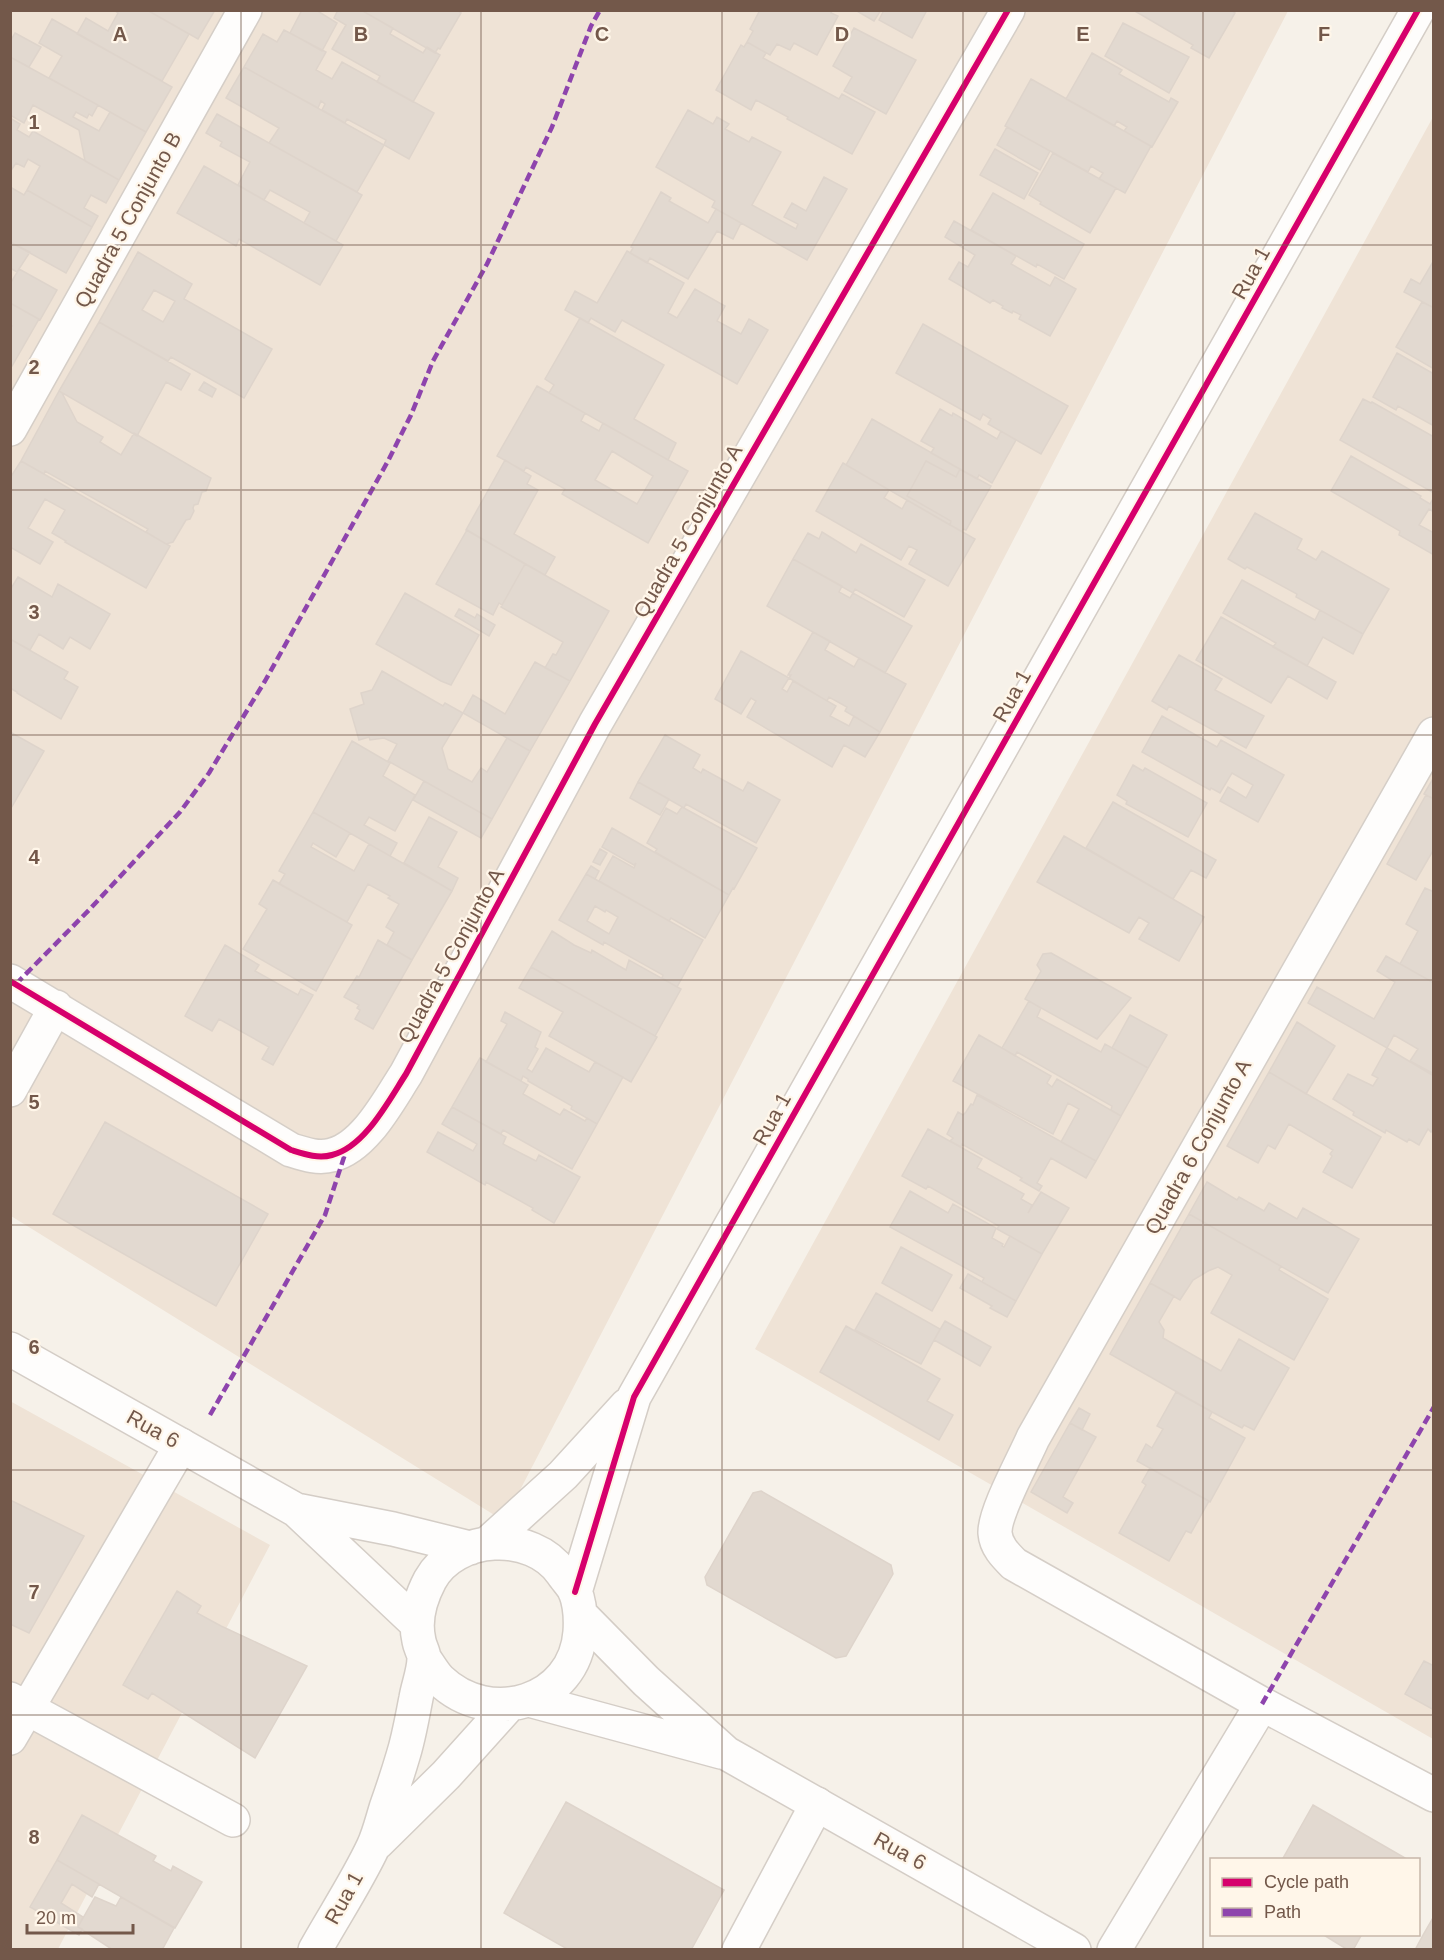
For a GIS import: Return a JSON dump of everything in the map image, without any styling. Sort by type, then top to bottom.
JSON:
[{"type":"street","name":"Quadra 5 Conjunto B","points":[[10,429],[245,10]]},
{"type":"street","name":"Quadra 5 Conjunto A","points":[[10,981],[57,1007],[291,1150],[311,1156],[332,1155],[347,1148],[364,1133],[376,1119],[405,1074],[595,724],[1008,10]]},
{"type":"street","name":"Rua 1","points":[[634,1397],[1418,10]]},
{"type":"street","name":"Quadra 6 Conjunto A","points":[[1262,1704],[1014,1564],[1001,1551],[995,1533],[998,1514],[1034,1438],[1434,735]]},
{"type":"street","points":[[10,1090],[57,1007]]},
{"type":"street","name":"Rua 6","points":[[10,1348],[296,1510],[417,1624]]},
{"type":"street","points":[[519,1702],[483,1704],[459,1695],[439,1679],[424,1658],[418,1641],[417,1624],[421,1599],[431,1577],[449,1559],[479,1545],[563,1475],[634,1397]]},
{"type":"street","points":[[374,1846],[519,1702],[552,1686],[569,1666],[579,1641],[578,1604],[634,1397]]},
{"type":"street","points":[[10,1738],[19,1704],[181,1445]]},
{"type":"street","name":"Rua 6","points":[[296,1510],[479,1545]]},
{"type":"street","points":[[479,1545],[514,1543],[539,1553],[560,1569],[578,1604]]},
{"type":"street","name":"Rua 6","points":[[578,1604],[646,1681],[726,1753],[1074,1950]]},
{"type":"street","points":[[374,1846],[404,1754],[424,1658]]},
{"type":"street","name":"Rua 6","points":[[519,1702],[726,1753]]},
{"type":"street","points":[[19,1704],[233,1820]]},
{"type":"street","points":[[1114,1950],[1262,1704],[1434,1795]]},
{"type":"street","points":[[739,1950],[816,1804]]},
{"type":"street","name":"Rua 1","points":[[315,1950],[374,1846]]},
{"type":"shaded area","points":[[10,11],[1288,11],[504,1521],[11,1216]]},
{"type":"shaded area","points":[[1433,117],[1433,1739],[755,1349]]},
{"type":"shaded area","points":[[10,1401],[270,1545],[58,1949],[11,1949]]},
{"type":"building","points":[[114,10],[147,10],[189,34],[162,81],[77,34],[86,18],[108,31],[118,13]]},
{"type":"building","points":[[147,10],[215,10],[198,39]]},
{"type":"building","points":[[302,10],[316,10],[337,23],[322,51],[290,33]]},
{"type":"building","points":[[338,10],[361,10],[393,28],[390,34],[423,53],[427,47],[440,55],[413,102],[377,82],[380,76],[332,49],[346,25],[334,18]]},
{"type":"building","points":[[361,10],[457,10],[461,13],[440,49],[438,48],[435,53]]},
{"type":"building","points":[[760,10],[833,10],[831,13],[838,16],[817,55],[794,43],[790,50],[777,44],[770,55],[747,42],[753,31],[750,29]]},
{"type":"building","points":[[855,10],[881,10],[874,21]]},
{"type":"building","points":[[884,10],[927,10],[912,38],[879,20]]},
{"type":"building","points":[[1133,10],[1231,10],[1235,13],[1209,58],[1191,48],[1193,45]]},
{"type":"building","points":[[52,19],[172,87],[146,132],[49,78],[62,56],[39,43]]},
{"type":"building","points":[[1123,23],[1189,57],[1169,93],[1105,56]]},
{"type":"building","points":[[854,28],[916,60],[886,114],[844,91],[852,77],[833,66]]},
{"type":"building","points":[[284,30],[326,52],[316,70],[332,79],[342,62],[434,113],[409,159],[384,145],[386,140],[347,119],[345,123],[322,110],[325,104],[321,101],[318,108],[244,67],[263,34],[277,42]]},
{"type":"building","points":[[15,33],[41,47],[29,67],[10,57],[10,42]]},
{"type":"building","points":[[747,42],[766,53],[763,58],[839,99],[842,94],[875,112],[852,154],[756,100],[751,110],[716,90],[741,45],[744,47]]},
{"type":"building","points":[[1092,53],[1122,70],[1119,74],[1169,102],[1171,98],[1178,102],[1152,147],[1124,131],[1127,127],[1117,121],[1114,126],[1066,99]]},
{"type":"building","points":[[10,57],[98,105],[92,116],[89,114],[87,118],[76,112],[73,117],[99,131],[110,112],[146,132],[119,180],[85,161],[79,130],[33,105],[24,123],[10,115]]},
{"type":"building","points":[[244,67],[384,145],[357,192],[269,143],[279,128],[226,98]]},
{"type":"building","points":[[1031,79],[1151,146],[1125,193],[1099,179],[1103,173],[1091,166],[1088,172],[1005,126]]},
{"type":"building","points":[[688,110],[713,124],[717,117],[729,124],[725,129],[749,142],[752,137],[781,152],[752,205],[796,229],[798,224],[784,217],[792,203],[806,211],[824,177],[847,189],[807,260],[712,207],[715,201],[656,167]]},
{"type":"building","points":[[217,114],[362,195],[336,241],[304,223],[310,212],[270,190],[264,200],[238,185],[250,162],[220,146],[222,142],[206,133]]},
{"type":"building","points":[[10,118],[20,124],[17,130],[29,137],[33,131],[119,180],[106,203],[91,195],[84,208],[98,216],[92,227],[27,190],[40,166],[28,159],[24,167],[16,163],[10,172]]},
{"type":"building","points":[[1007,127],[1050,151],[1040,170],[997,145]]},
{"type":"building","points":[[995,149],[1038,173],[1024,199],[980,175]]},
{"type":"building","points":[[1053,153],[1116,188],[1090,233],[1040,204],[1041,202],[1029,195]]},
{"type":"building","points":[[204,166],[343,245],[320,285],[239,239],[236,246],[177,213]]},
{"type":"building","points":[[10,187],[24,195],[27,190],[92,227],[66,273],[10,242]]},
{"type":"building","points":[[661,192],[671,198],[669,201],[708,223],[716,209],[741,223],[733,239],[717,231],[688,279],[650,258],[647,263],[630,253],[633,248],[631,247]]},
{"type":"building","points":[[993,193],[1084,244],[1064,279],[1037,264],[1036,267],[971,230]]},
{"type":"building","points":[[954,221],[1016,256],[1011,264],[1050,286],[1055,277],[1076,289],[1050,336],[1019,319],[1021,315],[1002,308],[1003,306],[993,300],[990,303],[949,279],[959,262],[968,267],[975,255],[945,237]]},
{"type":"building","points":[[10,242],[30,252],[17,272],[10,268]]},
{"type":"building","points":[[627,251],[684,283],[668,313],[677,318],[695,289],[725,306],[717,321],[741,334],[749,319],[768,330],[737,384],[622,320],[615,332],[591,318],[588,323],[565,310],[575,291],[597,303]]},
{"type":"building","points":[[138,252],[192,284],[184,299],[272,349],[244,398],[171,357],[168,361],[99,322]],"holes":[[[154,290],[175,301],[163,322],[142,310]]]},
{"type":"building","points":[[1434,260],[1434,308],[1404,292],[1411,279],[1420,284]]},
{"type":"building","points":[[19,269],[57,290],[40,320],[10,303],[10,284]]},
{"type":"building","points":[[1422,302],[1434,308],[1434,369],[1396,347]]},
{"type":"building","points":[[10,303],[39,319],[12,366],[10,365],[10,328],[12,326],[10,325]]},
{"type":"building","points":[[580,318],[664,365],[634,419],[676,443],[668,460],[549,393],[554,385],[545,379]]},
{"type":"building","points":[[99,322],[190,374],[181,390],[166,382],[137,436],[59,391]]},
{"type":"building","points":[[923,324],[1068,406],[1041,454],[988,424],[991,419],[983,414],[980,420],[896,373]]},
{"type":"building","points":[[1397,353],[1434,374],[1434,426],[1398,406],[1396,410],[1373,397]]},
{"type":"building","points":[[204,382],[216,389],[212,397],[199,390]]},
{"type":"building","points":[[537,386],[585,413],[581,421],[599,431],[603,423],[688,471],[648,543],[562,494],[565,489],[526,467],[524,471],[497,456]],"holes":[[[612,451],[653,476],[637,504],[595,480]]]},
{"type":"building","points":[[59,391],[77,422],[103,437],[100,442],[121,455],[134,433],[211,478],[198,504],[194,505],[190,519],[186,520],[173,542],[166,544],[146,532],[148,529],[45,471],[44,474],[21,461]]},
{"type":"building","points":[[1363,399],[1434,437],[1434,493],[1340,440]]},
{"type":"building","points":[[940,409],[952,416],[953,413],[997,439],[1001,431],[1016,440],[992,483],[979,475],[977,479],[931,453],[934,448],[921,441]]},
{"type":"building","points":[[872,419],[960,469],[956,477],[926,461],[907,496],[951,521],[950,525],[846,465]]},
{"type":"building","points":[[1351,456],[1421,496],[1420,498],[1430,504],[1434,497],[1434,512],[1429,509],[1419,525],[1434,533],[1434,555],[1399,535],[1400,531],[1331,491]]},
{"type":"building","points":[[505,460],[531,476],[527,484],[538,490],[514,534],[555,557],[545,575],[466,530]]},
{"type":"building","points":[[21,461],[170,546],[146,588],[52,533],[65,510],[45,499],[28,528],[53,542],[40,564],[10,547],[10,478]]},
{"type":"building","points":[[926,461],[956,477],[960,469],[991,486],[966,530],[963,529],[962,532],[950,525],[951,521],[907,496]]},
{"type":"building","points":[[843,463],[889,490],[884,498],[902,509],[907,500],[975,539],[948,586],[909,564],[917,550],[909,546],[901,560],[816,511]]},
{"type":"building","points":[[1255,513],[1302,539],[1297,549],[1316,560],[1322,551],[1389,589],[1363,634],[1296,597],[1297,594],[1228,559]]},
{"type":"building","points":[[467,530],[525,564],[502,605],[499,603],[493,615],[436,584]]},
{"type":"building","points":[[822,532],[856,553],[861,544],[925,580],[904,617],[855,589],[853,593],[793,559],[808,533],[819,539]]},
{"type":"building","points":[[793,559],[842,586],[839,592],[850,598],[853,593],[912,626],[885,673],[767,606]]},
{"type":"building","points":[[525,564],[609,611],[570,681],[545,668],[563,642],[501,607]]},
{"type":"building","points":[[18,577],[52,597],[58,584],[110,614],[90,649],[70,637],[63,649],[39,634],[30,650],[10,639],[10,590]]},
{"type":"building","points":[[1242,580],[1315,620],[1320,610],[1363,634],[1353,654],[1323,637],[1307,666],[1273,647],[1276,643],[1223,613]]},
{"type":"building","points":[[405,593],[479,635],[451,685],[376,644]]},
{"type":"building","points":[[459,609],[475,618],[477,614],[495,625],[489,636],[455,616]]},
{"type":"building","points":[[1221,617],[1336,682],[1327,699],[1288,676],[1271,703],[1196,660]]},
{"type":"building","points":[[813,632],[830,641],[825,650],[854,667],[859,658],[906,684],[880,732],[845,711],[847,707],[829,697],[827,701],[789,678],[791,675],[788,675]]},
{"type":"building","points":[[10,639],[68,672],[64,679],[78,687],[61,719],[10,688]]},
{"type":"building","points":[[741,651],[789,678],[782,689],[787,692],[793,681],[836,706],[830,716],[849,726],[854,716],[880,732],[865,757],[844,745],[832,767],[747,717],[756,701],[751,698],[741,714],[715,699]]},
{"type":"building","points":[[1179,655],[1222,679],[1215,690],[1264,716],[1246,748],[1169,706],[1167,710],[1152,701]]},
{"type":"building","points":[[535,662],[570,681],[530,751],[463,713],[473,695],[505,714]]},
{"type":"building","points":[[382,671],[443,706],[445,703],[463,713],[442,748],[448,769],[472,782],[481,768],[487,772],[507,738],[530,751],[492,819],[388,761],[397,744],[384,738],[370,740],[369,737],[359,740],[350,709],[364,704],[361,693],[372,690]]},
{"type":"building","points":[[1162,716],[1217,747],[1221,740],[1284,775],[1258,822],[1220,801],[1228,787],[1246,798],[1253,785],[1232,773],[1220,793],[1211,788],[1210,790],[1142,752]]},
{"type":"building","points":[[10,732],[44,751],[10,810]]},
{"type":"building","points":[[665,735],[700,755],[693,768],[701,773],[703,769],[743,791],[748,782],[780,800],[756,843],[686,804],[684,808],[638,782]]},
{"type":"building","points":[[352,741],[390,763],[383,776],[415,795],[395,831],[369,817],[364,825],[397,843],[390,856],[313,812]]},
{"type":"building","points":[[1133,765],[1143,771],[1145,768],[1207,803],[1188,837],[1126,804],[1127,801],[1117,795]]},
{"type":"building","points":[[1434,777],[1434,799],[1424,794]]},
{"type":"building","points":[[424,781],[492,819],[481,838],[413,800]]},
{"type":"building","points":[[638,782],[669,799],[660,815],[630,798]]},
{"type":"building","points":[[1426,795],[1434,799],[1434,849],[1416,880],[1387,864]]},
{"type":"building","points":[[1113,802],[1216,860],[1206,878],[1191,870],[1173,899],[1086,848]]},
{"type":"building","points":[[682,807],[757,848],[729,895],[655,852],[657,849],[647,843],[666,808],[677,814]]},
{"type":"building","points":[[313,812],[350,833],[336,857],[313,843],[311,847],[354,871],[369,844],[452,891],[412,960],[387,945],[394,932],[386,927],[399,904],[388,898],[390,896],[368,884],[347,922],[279,884],[285,874],[279,871]]},
{"type":"building","points":[[429,817],[457,832],[438,867],[458,878],[452,891],[404,863]]},
{"type":"building","points":[[612,828],[729,895],[705,938],[671,918],[669,921],[599,881],[613,856],[634,868],[636,863],[634,865],[602,847]]},
{"type":"building","points":[[1064,836],[1204,917],[1179,961],[1139,939],[1149,923],[1139,917],[1129,933],[1037,882]]},
{"type":"building","points":[[600,849],[607,853],[600,865],[593,862]]},
{"type":"building","points":[[591,866],[599,871],[595,879],[586,874]]},
{"type":"building","points":[[586,874],[703,940],[677,987],[662,978],[663,975],[559,920]],"holes":[[[595,906],[605,912],[606,910],[618,917],[609,934],[587,921]]]},
{"type":"building","points":[[273,880],[352,925],[316,991],[243,949],[267,909],[259,904]]},
{"type":"building","points":[[1425,888],[1434,892],[1434,983],[1400,964],[1418,931],[1406,924]]},
{"type":"building","points":[[552,931],[574,945],[591,953],[592,950],[626,970],[629,960],[681,989],[655,1036],[531,967]]},
{"type":"building","points":[[378,940],[412,960],[373,1029],[355,1019],[360,1010],[357,1008],[359,1005],[344,997],[357,976],[359,977]]},
{"type":"building","points":[[225,945],[259,965],[255,971],[298,995],[301,989],[313,995],[273,1065],[262,1059],[269,1047],[219,1019],[212,1031],[185,1016]]},
{"type":"building","points":[[1051,953],[1131,998],[1097,1039],[1025,999],[1041,971],[1037,965],[1043,954]]},
{"type":"building","points":[[1386,956],[1434,983],[1434,1074],[1410,1061],[1418,1049],[1394,1035],[1387,1048],[1308,1003],[1317,987],[1374,1019],[1395,982],[1377,971]]},
{"type":"building","points":[[531,967],[657,1037],[631,1082],[549,1036],[563,1012],[519,988]]},
{"type":"building","points":[[1029,1001],[1041,1008],[1037,1017],[1101,1052],[1105,1044],[1148,1068],[1121,1116],[1111,1110],[1112,1106],[1017,1052],[1015,1056],[1002,1048]]},
{"type":"building","points":[[505,1012],[541,1032],[535,1047],[538,1049],[527,1069],[532,1072],[546,1048],[589,1072],[595,1062],[623,1077],[597,1124],[523,1076],[521,1081],[486,1062],[507,1024],[501,1021]]},
{"type":"building","points":[[1130,1015],[1167,1035],[1148,1068],[1112,1048]]},
{"type":"building","points":[[1297,1022],[1335,1046],[1306,1094],[1269,1072]]},
{"type":"building","points":[[979,1035],[1051,1076],[1047,1083],[1052,1087],[1057,1079],[1121,1116],[1096,1161],[1061,1142],[1079,1109],[1068,1103],[1053,1134],[953,1081]]},
{"type":"building","points":[[1387,1048],[1434,1076],[1434,1128],[1431,1132],[1428,1129],[1419,1145],[1409,1139],[1407,1142],[1386,1130],[1385,1133],[1353,1115],[1354,1112],[1333,1099],[1348,1074],[1373,1086],[1378,1078],[1372,1075]]},
{"type":"building","points":[[480,1058],[528,1085],[523,1094],[560,1115],[564,1109],[585,1121],[587,1118],[597,1124],[572,1169],[503,1130],[501,1134],[452,1107]]},
{"type":"building","points":[[1269,1072],[1381,1137],[1352,1188],[1323,1172],[1333,1150],[1289,1124],[1275,1149],[1268,1145],[1258,1163],[1227,1146]]},
{"type":"building","points":[[977,1095],[1096,1161],[1086,1178],[1051,1158],[1037,1183],[1042,1186],[1039,1191],[1020,1180],[1022,1178],[962,1144],[961,1147],[950,1141],[953,1138],[947,1134],[958,1112],[963,1115],[971,1104],[973,1105]]},
{"type":"building","points":[[452,1107],[506,1137],[503,1144],[536,1161],[539,1155],[580,1177],[554,1223],[532,1210],[533,1208],[486,1182],[485,1185],[427,1152],[438,1132],[473,1151],[477,1144],[442,1124]]},
{"type":"building","points":[[105,1122],[268,1214],[216,1306],[53,1214]]},
{"type":"building","points":[[928,1129],[982,1159],[977,1168],[1024,1194],[1021,1199],[1032,1205],[1028,1213],[1041,1192],[1069,1208],[1042,1254],[997,1229],[999,1226],[928,1186],[926,1189],[902,1176]]},
{"type":"building","points":[[1207,1182],[1237,1200],[1239,1197],[1264,1211],[1269,1203],[1297,1219],[1303,1208],[1359,1239],[1328,1293],[1189,1214]]},
{"type":"building","points":[[910,1191],[948,1213],[953,1204],[996,1228],[992,1238],[1004,1247],[1010,1236],[1042,1254],[1016,1301],[982,1282],[984,1278],[890,1227]]},
{"type":"building","points":[[1189,1214],[1281,1266],[1279,1270],[1328,1299],[1294,1360],[1211,1313],[1232,1275],[1218,1267],[1193,1280],[1180,1300],[1150,1283]]},
{"type":"building","points":[[901,1247],[952,1275],[932,1311],[882,1283]]},
{"type":"building","points":[[968,1274],[1016,1301],[1007,1317],[960,1288]]},
{"type":"building","points":[[1150,1283],[1174,1296],[1159,1322],[1164,1330],[1163,1338],[1221,1371],[1239,1339],[1289,1368],[1254,1430],[1244,1425],[1242,1428],[1110,1354]]},
{"type":"building","points":[[876,1293],[940,1329],[921,1364],[855,1330]]},
{"type":"building","points":[[945,1321],[991,1347],[980,1366],[934,1340]]},
{"type":"building","points":[[846,1326],[940,1379],[927,1401],[953,1415],[939,1440],[820,1372]]},
{"type":"building","points":[[1176,1392],[1212,1412],[1209,1418],[1245,1438],[1210,1502],[1137,1461],[1146,1444],[1152,1448],[1163,1429],[1157,1426]]},
{"type":"building","points":[[1079,1408],[1090,1414],[1082,1430],[1070,1423]]},
{"type":"building","points":[[1070,1423],[1096,1437],[1063,1497],[1073,1503],[1067,1513],[1031,1492]]},
{"type":"building","points":[[1150,1468],[1209,1501],[1191,1533],[1186,1531],[1169,1561],[1119,1533],[1146,1485],[1142,1482]]},
{"type":"building","points":[[761,1491],[891,1565],[893,1574],[846,1656],[836,1658],[707,1585],[705,1577],[753,1493]]},
{"type":"building","points":[[10,1500],[84,1536],[29,1633],[10,1624]]},
{"type":"building","points":[[177,1591],[201,1606],[197,1613],[307,1666],[255,1758],[152,1693],[148,1699],[123,1685]]},
{"type":"building","points":[[1424,1661],[1434,1666],[1434,1710],[1405,1694]]},
{"type":"building","points":[[566,1802],[724,1890],[691,1950],[569,1950],[504,1913]]},
{"type":"building","points":[[1313,1805],[1405,1858],[1283,1858]]},
{"type":"building","points":[[82,1815],[156,1856],[153,1861],[171,1871],[173,1866],[202,1882],[175,1928],[57,1860]]},
{"type":"building","points":[[57,1860],[99,1884],[92,1897],[72,1884],[61,1903],[83,1917],[78,1927],[82,1929],[79,1935],[30,1907]]},
{"type":"building","points":[[95,1897],[116,1906],[121,1897],[174,1928],[162,1950],[113,1950],[78,1927]]},
{"type":"building","points":[[1434,1916],[1434,1950],[1415,1950],[1423,1935]]},
{"type":"building","points":[[1325,1936],[1361,1936],[1353,1950],[1348,1950]]},
{"type":"marked path","points":[[16,984],[180,812],[209,773],[265,681],[388,461],[411,415],[433,361],[487,264],[552,127],[591,26],[600,10]]},
{"type":"marked path","points":[[210,1415],[325,1215],[347,1148]]},
{"type":"marked path","points":[[1262,1704],[1434,1407]]},
{"type":"cycle path","points":[[10,981],[291,1150],[316,1156],[327,1156],[355,1143],[384,1109],[406,1074],[595,724],[1008,10]]},
{"type":"cycle path","points":[[575,1592],[634,1397],[1418,10]]}]
